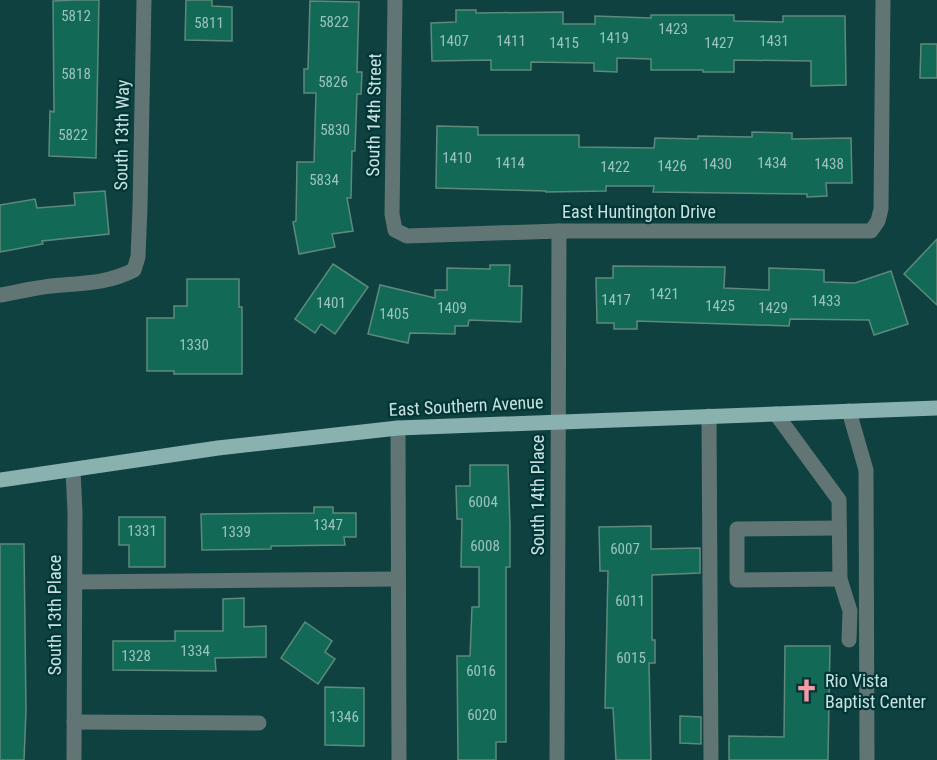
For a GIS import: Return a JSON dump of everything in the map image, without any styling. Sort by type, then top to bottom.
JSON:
[{"type":"main road","name":"East Southern Avenue","points":[[0,480],[218,448],[398,428],[937,408]]},
{"type":"street","name":"South 13th Way","points":[[0,295],[52,286],[90,284],[120,278],[134,270],[138,257],[140,208],[144,0]]},
{"type":"street","name":"South 14th Street","points":[[395,0],[392,214],[395,230]]},
{"type":"street","name":"East Huntington Drive","points":[[395,230],[407,236],[559,231],[871,231],[879,221],[881,209],[883,0]]},
{"type":"street","name":"South 14th Place","points":[[557,760],[559,231]]},
{"type":"street","points":[[849,411],[866,470],[867,760]]},
{"type":"street","points":[[776,414],[839,500],[840,579],[850,611],[849,640]]},
{"type":"street","points":[[709,416],[711,760]]},
{"type":"street","points":[[398,428],[399,760]]},
{"type":"street","name":"South 13th Place","points":[[73,470],[74,760]]},
{"type":"street","points":[[839,528],[737,529],[737,580],[840,579]]},
{"type":"street","points":[[75,582],[398,579]]},
{"type":"street","points":[[74,722],[259,723]]},
{"type":"building","points":[[99,0],[96,158],[49,156],[50,111],[54,112],[53,1]]},
{"type":"building","points":[[186,0],[212,0],[212,6],[232,7],[232,41],[185,40]]},
{"type":"building","points":[[310,1],[359,2],[357,72],[362,72],[361,94],[357,94],[355,151],[352,151],[351,198],[347,198],[353,231],[332,234],[335,247],[299,254],[293,222],[296,221],[297,162],[314,162],[316,93],[304,93],[304,69],[308,69]]},
{"type":"building","points":[[456,10],[476,10],[476,13],[563,12],[563,24],[595,24],[595,16],[651,18],[651,15],[734,15],[734,21],[783,22],[783,16],[845,16],[846,85],[811,86],[811,61],[734,60],[734,72],[703,72],[703,70],[651,70],[651,59],[617,58],[617,72],[594,71],[594,63],[531,62],[531,70],[491,70],[491,60],[432,61],[431,23],[456,22]]},
{"type":"building","points":[[921,44],[937,44],[937,78],[920,78]]},
{"type":"building","points":[[437,126],[478,127],[478,135],[579,135],[579,147],[654,148],[655,138],[752,137],[752,132],[792,133],[792,139],[851,138],[852,183],[826,183],[827,196],[807,197],[807,194],[653,192],[654,186],[606,186],[606,191],[546,192],[436,188]]},
{"type":"building","points":[[105,191],[109,234],[42,241],[43,244],[0,252],[0,205],[35,199],[37,208],[75,205],[74,193]]},
{"type":"building","points":[[937,239],[937,305],[904,274]]},
{"type":"building","points":[[333,264],[368,287],[335,334],[321,324],[315,333],[295,319]]},
{"type":"building","points":[[490,265],[510,265],[509,286],[522,286],[521,322],[469,320],[468,326],[455,326],[455,334],[410,333],[408,343],[368,334],[380,285],[435,298],[435,290],[447,290],[447,268],[490,269]]},
{"type":"building","points":[[613,266],[725,267],[724,288],[769,290],[769,268],[824,270],[824,282],[855,283],[891,271],[908,324],[874,335],[869,320],[790,319],[789,326],[637,321],[637,329],[614,329],[614,323],[597,323],[596,278],[613,278]]},
{"type":"building","points":[[187,279],[239,279],[239,307],[242,307],[242,374],[174,374],[174,371],[147,371],[147,318],[174,318],[174,306],[187,306]]},
{"type":"building","points":[[470,465],[508,465],[510,567],[506,567],[506,742],[496,742],[496,760],[458,760],[457,656],[470,656],[472,607],[479,607],[479,567],[461,567],[462,519],[457,519],[456,486],[470,486]]},
{"type":"building","points":[[314,507],[333,507],[333,513],[356,513],[356,537],[344,537],[345,545],[202,550],[201,514],[314,513]]},
{"type":"building","points":[[119,517],[165,517],[165,567],[129,567],[129,545],[119,545]]},
{"type":"building","points":[[651,526],[651,549],[700,548],[700,573],[652,575],[652,640],[655,640],[655,663],[649,663],[651,760],[616,760],[613,708],[605,708],[608,571],[600,571],[599,527]]},
{"type":"building","points":[[0,544],[24,544],[26,711],[24,760],[0,760]]},
{"type":"building","points":[[244,598],[244,627],[266,626],[266,657],[215,658],[216,671],[113,670],[113,641],[175,641],[175,631],[223,631],[223,599]]},
{"type":"building","points":[[305,622],[332,641],[325,652],[335,659],[318,684],[281,658]]},
{"type":"building","name":"Rio Vista Baptist Center","points":[[785,646],[830,646],[828,760],[729,760],[729,736],[784,737]]},
{"type":"building","points":[[325,687],[364,688],[364,746],[325,745]]},
{"type":"building","points":[[680,716],[701,717],[701,744],[680,743]]},
{"type":"place","name":"Rio Vista Baptist Center","points":[[807,691]]}]
